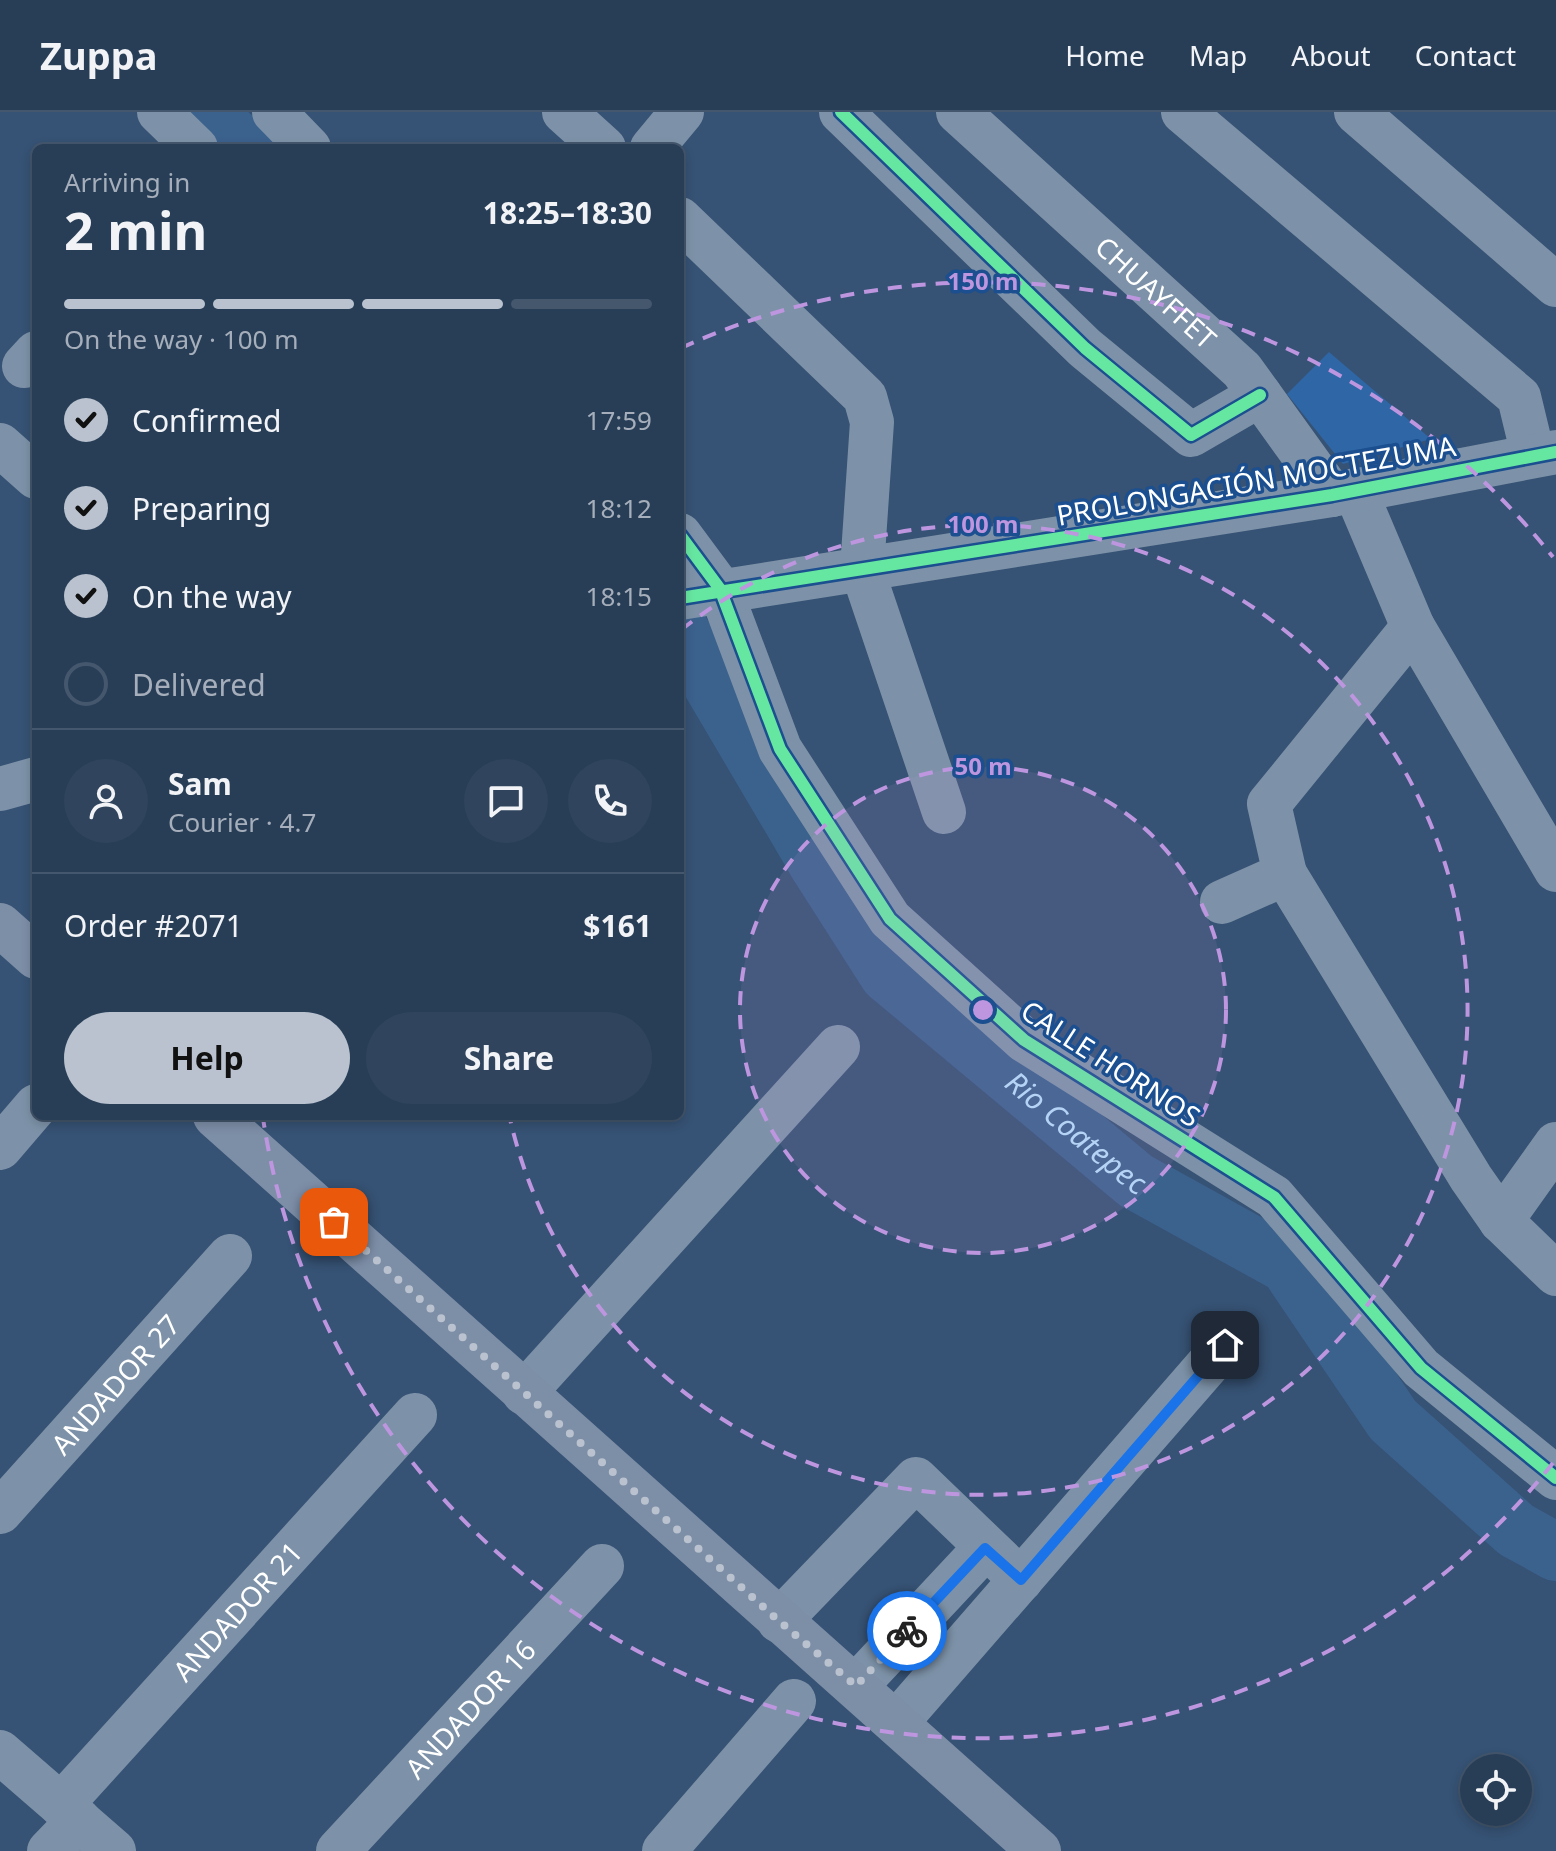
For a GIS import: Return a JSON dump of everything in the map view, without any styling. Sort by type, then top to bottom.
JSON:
[{"type":"main road","points":[[0,925],[32,953]]},
{"type":"main road","points":[[219,1120],[1039,1851]]},
{"type":"street","points":[[159,112],[192,144]]},
{"type":"street","points":[[274,112],[305,144]]},
{"type":"street","points":[[564,112],[600,144]]},
{"type":"street","points":[[655,144],[682,112]]},
{"type":"street","points":[[841,112],[1085,348],[1191,435],[1260,395]]},
{"type":"street","name":"CHUAYFFET","points":[[958,112],[1242,370],[1343,492],[1413,627],[1556,870]]},
{"type":"street","points":[[1183,112],[1519,397],[1544,454]]},
{"type":"street","points":[[1356,112],[1556,285]]},
{"type":"street","points":[[684,223],[865,397],[872,422],[862,569],[944,812]]},
{"type":"street","points":[[0,445],[32,473]]},
{"type":"street","name":"PROLONGACIÓN MOCTEZUMA","points":[[701,593],[1343,492],[1544,454]]},
{"type":"street","name":"CALLE HORNOS","points":[[684,546],[701,593],[780,749],[890,919],[1024,1040],[1274,1197],[1421,1368],[1556,1478]]},
{"type":"street","points":[[1413,627],[1269,804],[1285,874],[1471,1178],[1501,1221],[1556,1274]]},
{"type":"street","points":[[0,789],[32,780]]},
{"type":"street","points":[[1222,902],[1285,874]]},
{"type":"street","points":[[524,1393],[838,1047]]},
{"type":"street","points":[[0,1148],[32,1111]]},
{"type":"street","points":[[1501,1221],[1556,1144]]},
{"type":"street","name":"ANDADOR 27","points":[[0,1512],[230,1256]]},
{"type":"street","points":[[896,1723],[1225,1345]]},
{"type":"street","name":"ANDADOR 21","points":[[63,1825],[415,1415]]},
{"type":"street","points":[[779,1621],[916,1479],[1021,1580]]},
{"type":"street","points":[[856,1686],[985,1548]]},
{"type":"street","name":"ANDADOR 16","points":[[338,1851],[602,1566]]},
{"type":"street","points":[[664,1851],[794,1701]]},
{"type":"street","points":[[0,1752],[63,1825],[114,1851]]},
{"type":"shaded area","points":[[1329,352],[1431,439],[1343,464],[1287,394]]},
{"type":"waterway","name":"Rio Coatepec","points":[[203,112],[241,144]]},
{"type":"waterway","name":"Rio Coatepec","points":[[684,637],[819,866],[888,974],[1136,1181],[1288,1265],[1393,1420],[1516,1530],[1556,1552]]},
{"type":"cycle path","points":[[841,112],[1085,348],[1191,435],[1260,395]]},
{"type":"cycle path","points":[[684,597],[1332,495],[1556,452]]},
{"type":"cycle path","points":[[684,540],[720,589],[780,749],[890,919],[1024,1040],[1274,1197],[1421,1368],[1556,1478]]},
{"type":"way so far","points":[[334,1222],[779,1621],[856,1686],[907,1631]]},
{"type":"route","points":[[907,1631],[985,1548],[1021,1580],[1225,1345]]}]
